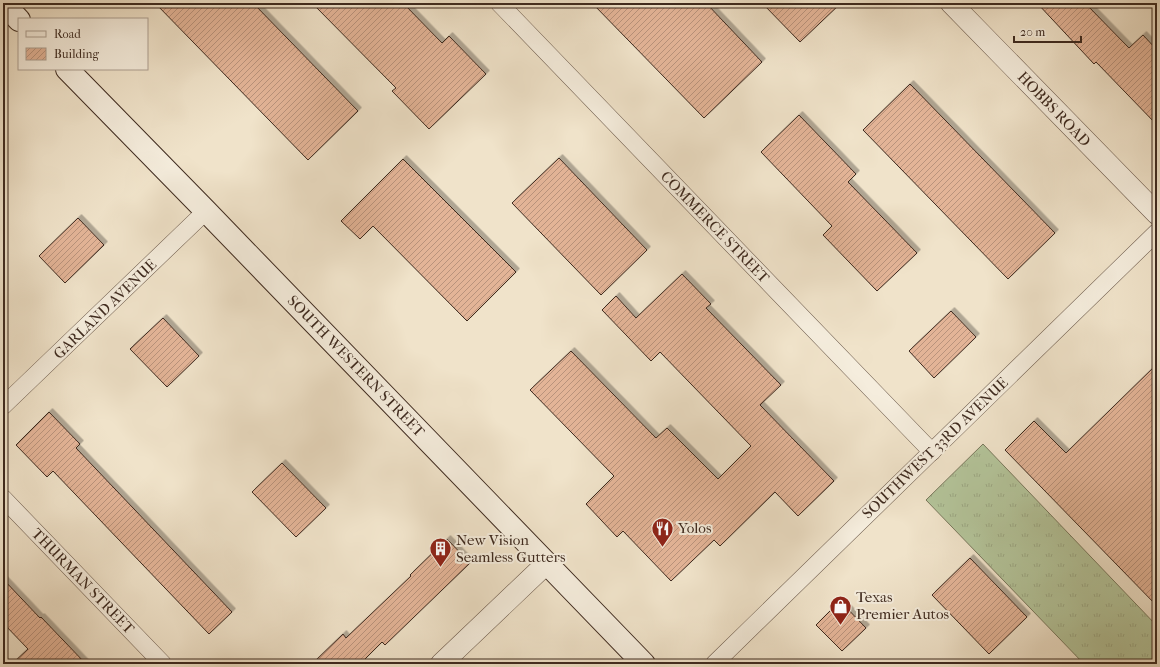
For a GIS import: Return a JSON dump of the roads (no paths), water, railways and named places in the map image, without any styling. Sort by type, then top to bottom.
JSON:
[{"type":"main road","points":[[3,4],[18,19]]},
{"type":"main road","name":"SOUTH WESTERN STREET","points":[[68,70],[644,664]]},
{"type":"street","name":"COMMERCE STREET","points":[[499,3],[932,452]]},
{"type":"street","name":"HOBBS ROAD","points":[[951,3],[1157,214]]},
{"type":"street","name":"GARLAND AVENUE","points":[[3,406],[206,211]]},
{"type":"street","name":"SOUTHWEST 33RD AVENUE","points":[[714,664],[1157,232]]},
{"type":"street","name":"THURMAN STREET","points":[[3,498],[163,664]]},
{"type":"street","points":[[442,664],[546,563]]},
{"type":"place","name":"Yolos","points":[[663,548]]},
{"type":"place","name":"New Vision Seamless Gutters","points":[[440,568]]},
{"type":"place","name":"Texas Premier Autos","points":[[841,626]]}]
